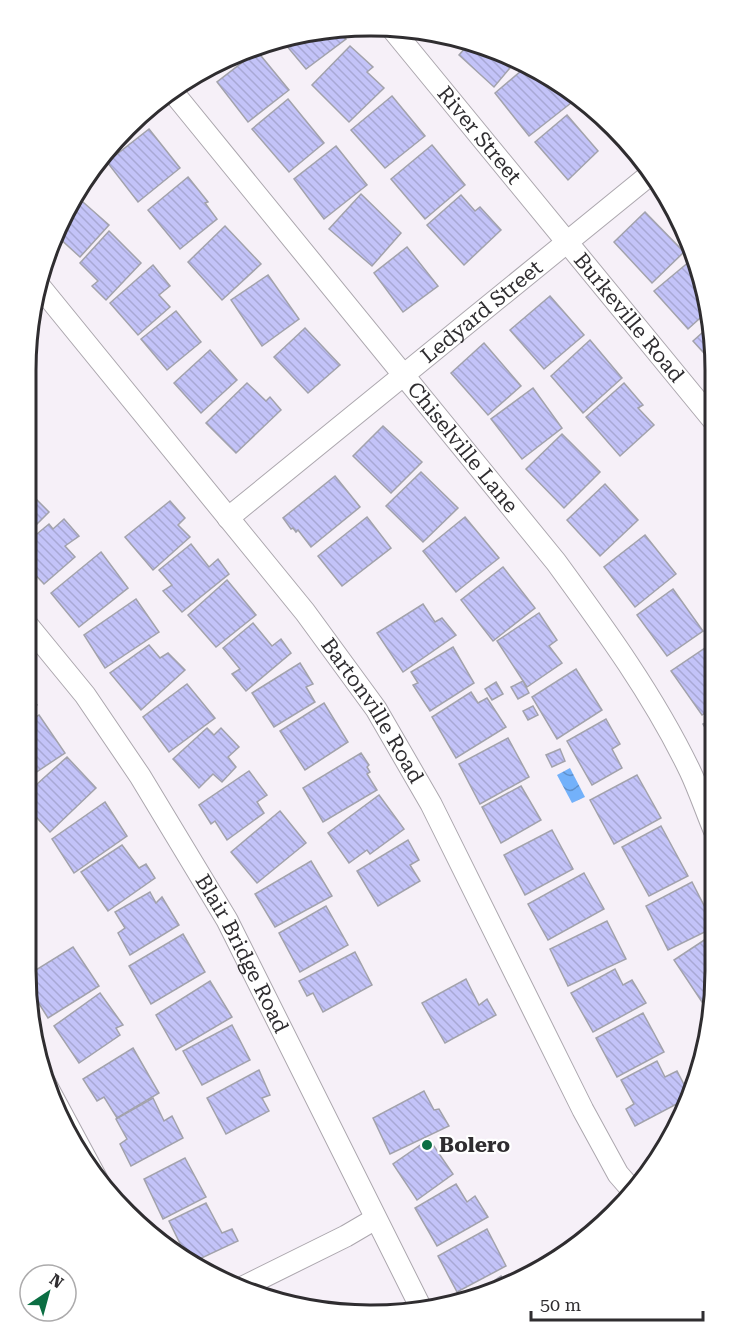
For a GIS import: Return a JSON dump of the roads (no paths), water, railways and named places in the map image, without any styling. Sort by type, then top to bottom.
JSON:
[{"type":"street","name":"River Street","points":[[399,38],[567,242]]},
{"type":"street","name":"Chiselville Lane","points":[[177,98],[556,562],[608,633],[647,694],[690,771],[705,808]]},
{"type":"street","name":"Ledyard Street","points":[[228,518],[645,179]]},
{"type":"street","name":"Burkeville Road","points":[[567,242],[705,410]]},
{"type":"street","name":"Bartonville Road","points":[[45,293],[305,612],[376,709],[431,804],[583,1110],[618,1174],[627,1185]]},
{"type":"street","name":"Blair Bridge Road","points":[[36,635],[85,695],[140,776],[227,920],[418,1302]]},
{"type":"street","points":[[251,1283],[375,1219]]},
{"type":"water","points":[[570,768],[585,797],[572,803],[557,775]]},
{"type":"place","name":"Bolero","points":[[427,1145]]}]
